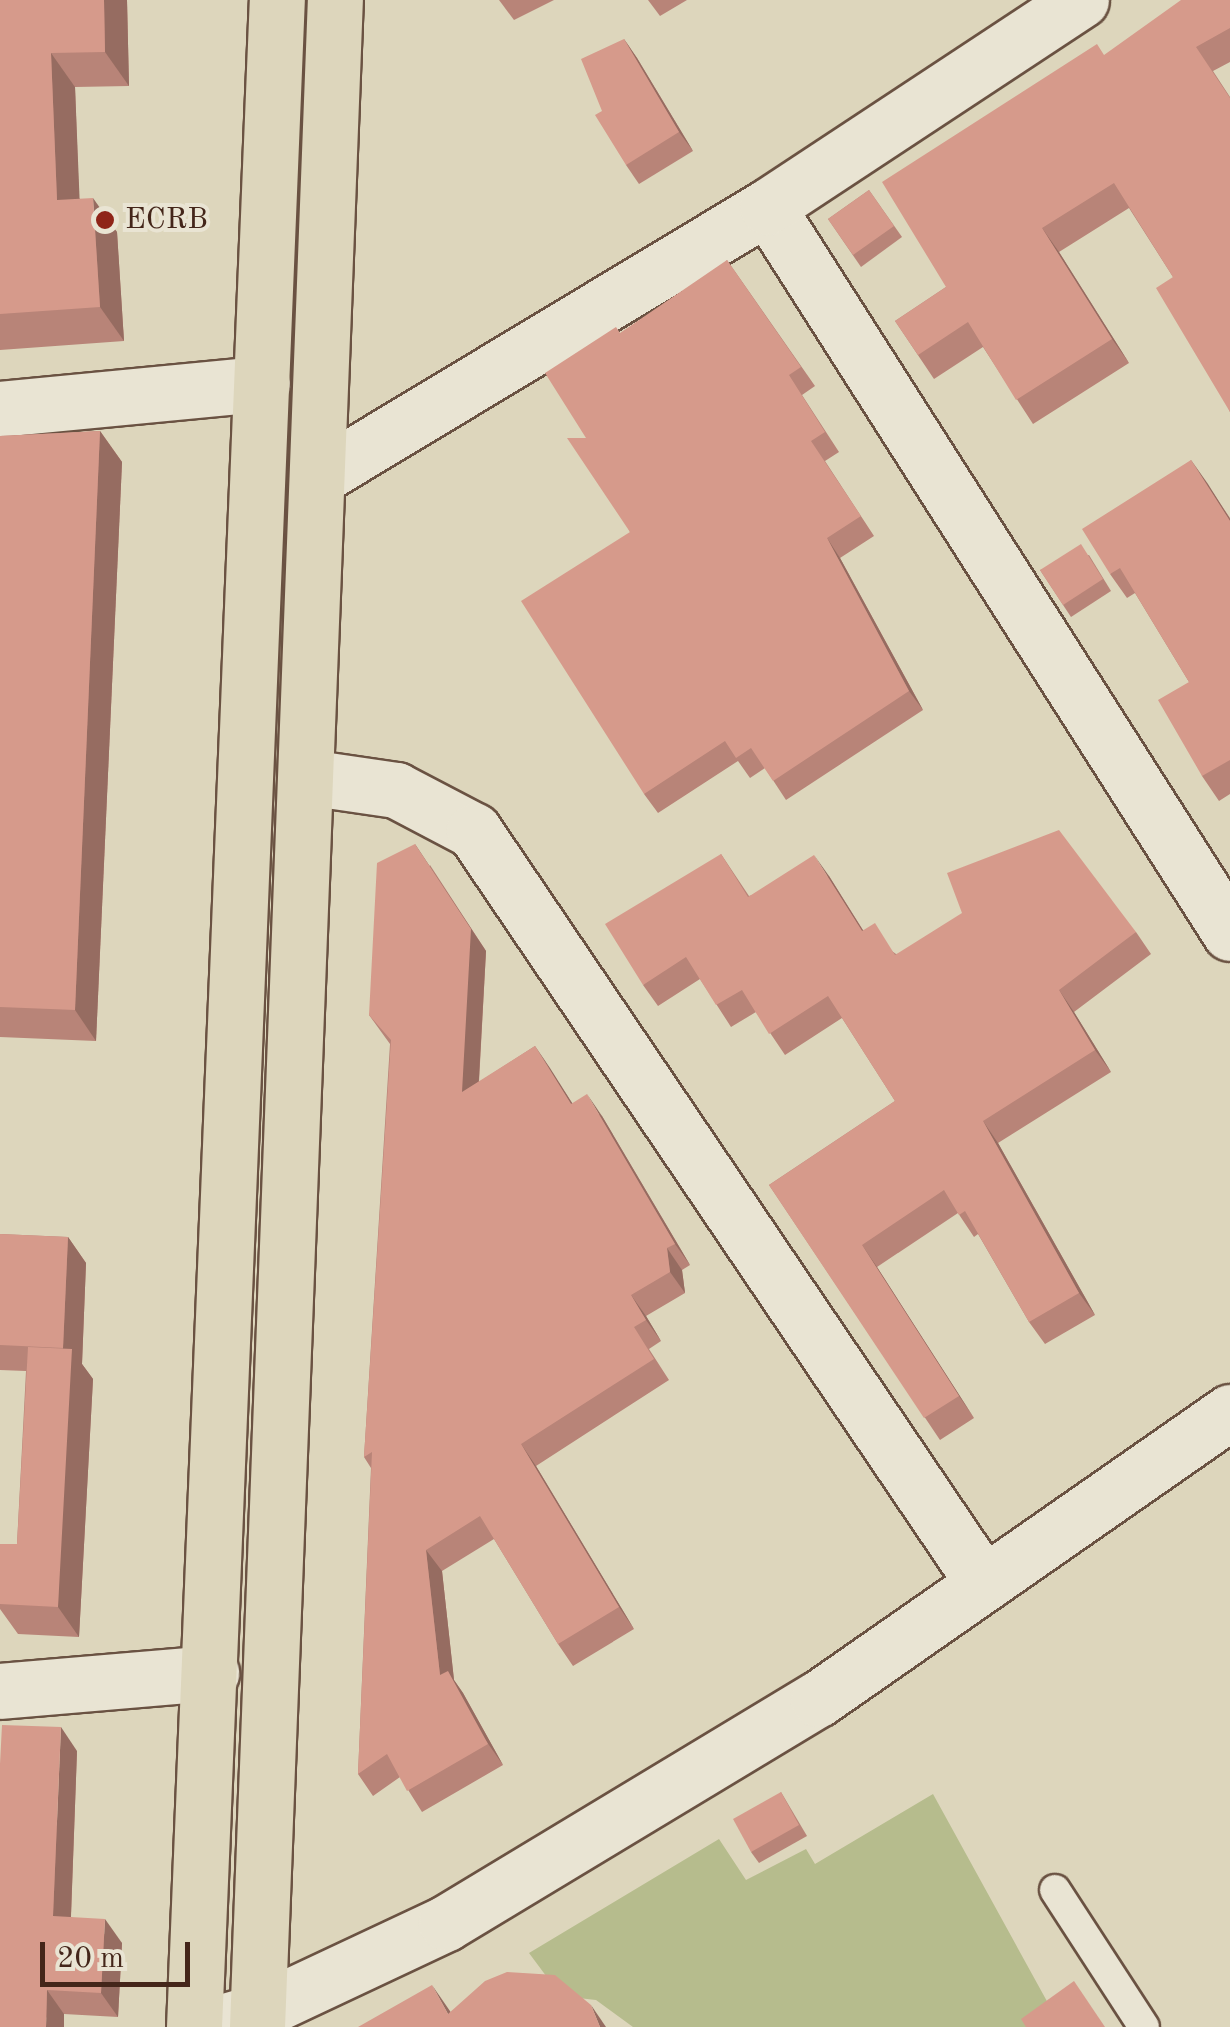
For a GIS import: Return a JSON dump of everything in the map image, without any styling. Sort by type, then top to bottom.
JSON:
[{"type":"main road","points":[[194,2027],[277,0]]},
{"type":"main road","points":[[257,2020],[320,476],[335,0]]},
{"type":"street","points":[[320,476],[767,208],[1082,0]]},
{"type":"street","points":[[767,208],[1230,933]]},
{"type":"street","points":[[0,409],[262,384]]},
{"type":"street","points":[[307,777],[396,790],[474,831],[984,1584]]},
{"type":"street","points":[[204,2027],[257,2020],[446,1923],[818,1699],[1230,1412]]},
{"type":"street","points":[[0,1691],[211,1673]]},
{"type":"lane","points":[[1055,1890],[1144,2027]]},
{"type":"green space","points":[[933,1794],[1054,2014],[1036,2027],[633,2027],[596,2000],[561,1996],[529,1953],[719,1839],[746,1880],[806,1849],[815,1864]]},
{"type":"building","points":[[0,0],[104,0],[105,52],[51,53],[57,200],[93,198],[100,307],[0,314]]},
{"type":"building","points":[[1181,0],[1230,0],[1230,28],[1196,47],[1230,98],[1230,412],[1156,288],[1173,277],[1114,183],[1042,228],[1112,339],[1016,400],[968,322],[918,355],[895,321],[946,287],[882,182],[1097,44],[1104,55]]},
{"type":"building","points":[[624,39],[679,132],[626,165],[595,115],[602,111],[581,59]]},
{"type":"building","points":[[869,190],[894,226],[853,255],[828,219]]},
{"type":"building","points":[[727,260],[801,367],[789,375],[825,432],[811,441],[861,516],[827,538],[909,691],[773,781],[751,748],[736,758],[725,741],[644,794],[521,601],[630,532],[567,438],[586,438],[545,373],[616,327],[620,333]]},
{"type":"building","points":[[100,431],[75,1010],[0,1007],[0,436]]},
{"type":"building","points":[[1191,460],[1230,521],[1230,760],[1202,776],[1158,700],[1189,682],[1120,568],[1110,574],[1082,529]]},
{"type":"building","points":[[1081,544],[1103,579],[1063,605],[1040,570]]},
{"type":"building","points":[[1059,830],[1136,932],[1059,990],[1095,1050],[983,1121],[1079,1293],[1029,1322],[965,1211],[959,1215],[944,1190],[862,1245],[959,1396],[924,1418],[769,1185],[895,1101],[828,996],[769,1034],[742,990],[716,1005],[686,957],[643,985],[605,924],[721,854],[748,897],[814,855],[862,931],[875,923],[895,955],[962,913],[947,873]]},
{"type":"building","points":[[415,844],[471,929],[462,1092],[535,1046],[571,1104],[587,1094],[675,1244],[667,1248],[670,1272],[631,1295],[646,1320],[634,1327],[654,1359],[521,1444],[619,1607],[558,1644],[480,1516],[426,1550],[440,1675],[448,1671],[488,1744],[407,1791],[387,1754],[358,1774],[372,1452],[364,1457],[391,1040],[369,1015],[377,863]]},
{"type":"building","points":[[0,1234],[68,1237],[63,1348],[0,1345]]},
{"type":"building","points":[[28,1347],[72,1349],[58,1607],[0,1604],[0,1544],[17,1544]]},
{"type":"building","points":[[2,1725],[61,1727],[53,1916],[105,1919],[101,1993],[47,1990],[46,2027],[0,2027]]},
{"type":"building","points":[[781,1792],[799,1825],[751,1852],[733,1819]]},
{"type":"building","points":[[507,1972],[555,1975],[591,2005],[600,2027],[358,2027],[432,1985],[448,2014],[485,1981]]},
{"type":"building","points":[[1074,1981],[1105,2027],[1026,2027],[1021,2019]]},
{"type":"place","name":"ECRB","points":[[105,220]]}]
